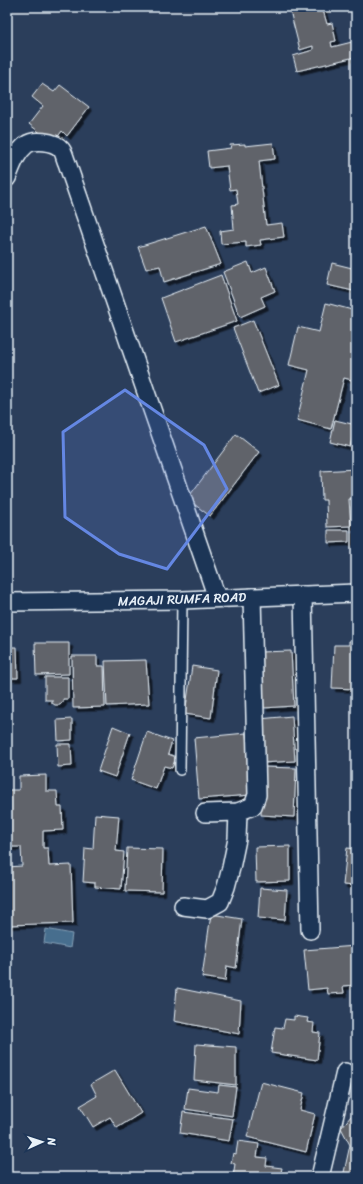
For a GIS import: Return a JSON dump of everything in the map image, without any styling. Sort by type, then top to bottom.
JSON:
[{"type":"street","points":[[7,178],[16,156],[27,144],[49,142],[60,148],[67,163],[217,598]]},
{"type":"street","name":"MAGAJI RUMFA ROAD","points":[[7,602],[182,600],[356,593]]},
{"type":"street","points":[[303,595],[310,930]]},
{"type":"street","points":[[205,813],[238,812],[252,806],[257,795],[252,597]]},
{"type":"street","points":[[183,906],[207,909],[220,902],[233,861],[237,839],[238,812]]},
{"type":"street","points":[[320,1177],[345,1072]]},
{"type":"lane","points":[[180,770],[182,600]]},
{"type":"highlighted area","points":[[125,390],[204,445],[227,489],[167,569],[119,554],[65,517],[63,432]]},
{"type":"water","points":[[46,929],[72,934],[70,948],[44,943]]},
{"type":"building","points":[[289,7],[328,7],[323,10],[327,24],[332,23],[336,41],[331,42],[332,47],[352,42],[355,57],[297,71],[293,56],[313,50],[313,46],[300,50]]},
{"type":"building","points":[[42,84],[54,92],[60,85],[89,107],[67,136],[62,131],[53,143],[29,124],[43,106],[32,97]]},
{"type":"building","points":[[273,143],[275,159],[259,161],[266,225],[282,223],[284,237],[260,240],[261,245],[246,247],[246,242],[221,244],[220,231],[234,229],[232,205],[238,204],[236,189],[230,190],[227,166],[209,168],[207,151],[231,148],[230,145],[245,144],[245,146]]},
{"type":"building","points":[[206,226],[221,264],[164,282],[160,266],[146,269],[138,247]]},
{"type":"building","points":[[248,262],[252,273],[266,267],[275,291],[261,297],[265,306],[240,317],[223,272]]},
{"type":"building","points":[[332,263],[356,269],[356,279],[353,291],[327,285]]},
{"type":"building","points":[[221,275],[237,321],[176,342],[161,298]]},
{"type":"building","points":[[326,303],[356,311],[356,332],[354,339],[356,340],[356,381],[344,378],[331,429],[297,420],[309,370],[289,365],[298,327],[319,332]]},
{"type":"building","points":[[253,320],[279,385],[258,393],[233,328]]},
{"type":"building","points":[[335,420],[356,425],[350,447],[330,442]]},
{"type":"building","points":[[236,434],[259,452],[210,516],[187,499]]},
{"type":"building","points":[[356,469],[356,499],[349,499],[351,526],[327,527],[326,500],[322,500],[321,471]]},
{"type":"building","points":[[328,530],[349,530],[349,542],[328,543]]},
{"type":"building","points":[[349,641],[356,641],[356,689],[332,688],[334,645],[349,645]]},
{"type":"building","points":[[35,643],[69,643],[69,674],[36,675]]},
{"type":"building","points":[[7,647],[17,647],[18,678],[7,678]]},
{"type":"building","points":[[291,651],[294,706],[264,708],[260,652]]},
{"type":"building","points":[[72,656],[97,656],[97,666],[104,666],[105,707],[73,708]]},
{"type":"building","points":[[146,660],[149,704],[107,706],[105,661]]},
{"type":"building","points":[[192,666],[217,670],[211,718],[185,714]]},
{"type":"building","points":[[45,677],[68,677],[68,699],[63,699],[63,702],[60,705],[55,705],[52,703],[52,700],[45,700]]},
{"type":"building","points":[[292,716],[295,761],[262,763],[259,719]]},
{"type":"building","points":[[72,719],[72,740],[58,741],[57,720]]},
{"type":"building","points":[[113,726],[130,733],[115,777],[98,771]]},
{"type":"building","points":[[147,732],[172,741],[168,754],[176,757],[172,768],[164,766],[156,789],[131,780]]},
{"type":"building","points":[[246,733],[251,795],[199,799],[194,738]]},
{"type":"building","points":[[57,744],[71,744],[72,766],[58,767]]},
{"type":"building","points":[[263,767],[296,768],[294,817],[261,815]]},
{"type":"building","points":[[46,775],[46,791],[57,791],[58,807],[62,807],[63,830],[43,831],[43,848],[48,848],[49,866],[71,865],[73,923],[7,925],[7,867],[22,866],[21,847],[8,847],[7,790],[19,790],[19,776]]},
{"type":"building","points":[[95,814],[119,816],[116,851],[124,852],[121,889],[95,887],[95,883],[83,882],[85,848],[93,849]]},
{"type":"building","points":[[290,846],[290,881],[256,882],[255,847]]},
{"type":"building","points":[[127,848],[163,849],[162,892],[125,891]]},
{"type":"building","points":[[347,848],[356,849],[356,886],[343,885]]},
{"type":"building","points":[[260,888],[287,890],[285,920],[258,918]]},
{"type":"building","points":[[211,914],[242,919],[236,968],[227,966],[225,981],[202,977]]},
{"type":"building","points":[[356,946],[356,985],[343,986],[344,993],[328,994],[327,988],[308,990],[304,950]]},
{"type":"building","points":[[177,988],[241,1001],[239,1034],[174,1021]]},
{"type":"building","points":[[294,1016],[308,1018],[307,1022],[314,1023],[313,1032],[320,1033],[317,1060],[271,1053],[275,1027],[283,1028],[285,1019],[294,1020]]},
{"type":"building","points":[[196,1044],[236,1047],[236,1085],[194,1080]]},
{"type":"building","points":[[115,1070],[141,1113],[117,1128],[110,1117],[93,1127],[80,1106],[97,1096],[91,1084]]},
{"type":"building","points":[[261,1082],[304,1093],[300,1110],[315,1114],[306,1152],[247,1137]]},
{"type":"building","points":[[219,1085],[236,1087],[232,1116],[185,1109],[188,1088],[218,1092]]},
{"type":"building","points":[[356,1095],[356,1177],[343,1177],[350,1145],[341,1128],[352,1115]]},
{"type":"building","points":[[183,1112],[233,1119],[229,1141],[180,1133]]},
{"type":"building","points":[[238,1141],[259,1144],[257,1157],[267,1158],[266,1166],[282,1168],[280,1177],[233,1177],[235,1164],[231,1163],[233,1153],[236,1154]]}]
